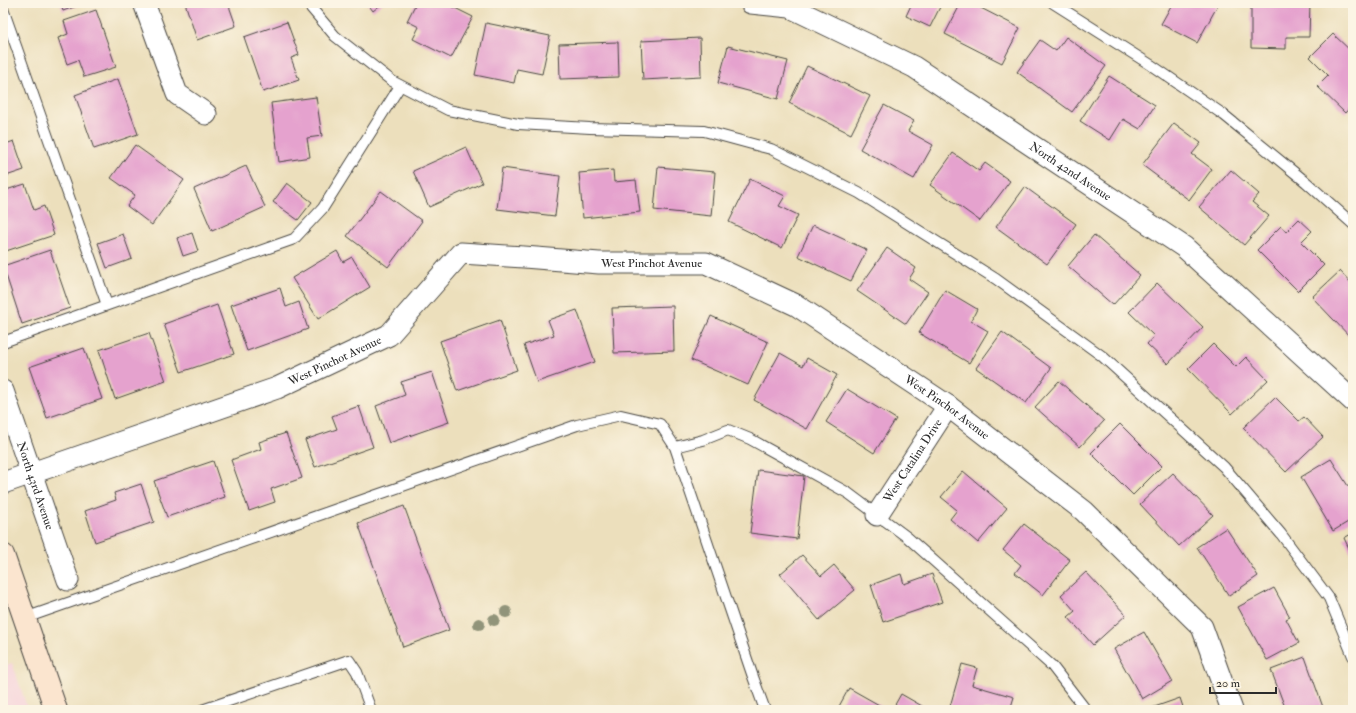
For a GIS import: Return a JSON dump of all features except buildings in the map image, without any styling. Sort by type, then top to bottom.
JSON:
[{"type":"main road","points":[[3,555],[56,710]]},
{"type":"street","points":[[144,3],[177,94],[206,114]]},
{"type":"street","name":"North 42nd Avenue","points":[[751,3],[790,7],[914,67],[1184,247],[1353,401]]},
{"type":"street","name":"West Pinchot Avenue","points":[[3,483],[277,388],[389,335],[461,253],[599,263],[706,263],[796,304],[948,406],[1084,511],[1202,627],[1232,710]]},
{"type":"street","name":"North 43rd Avenue","points":[[3,391],[68,580]]},
{"type":"street","name":"West Catalina Drive","points":[[877,515],[948,406]]},
{"type":"lane","points":[[307,3],[335,36],[392,81],[448,110],[518,124],[590,128],[704,131],[771,149],[859,193],[996,279],[1102,356],[1224,467],[1281,534],[1329,598],[1353,656]]},
{"type":"lane","points":[[1052,3],[1151,65],[1224,115],[1306,182],[1353,224]]},
{"type":"lane","points":[[3,8],[107,306]]},
{"type":"lane","points":[[3,342],[294,239],[323,208],[400,86]]},
{"type":"lane","points":[[25,618],[577,425],[621,414],[660,424],[675,447],[765,710]]},
{"type":"lane","points":[[675,447],[703,440],[728,430],[750,439],[848,493],[907,536],[1052,666],[1086,710]]},
{"type":"lane","points":[[202,710],[349,660],[356,672],[371,710]]},
{"type":"shaded area","points":[[12,663],[28,710],[3,710],[3,666]]}]
